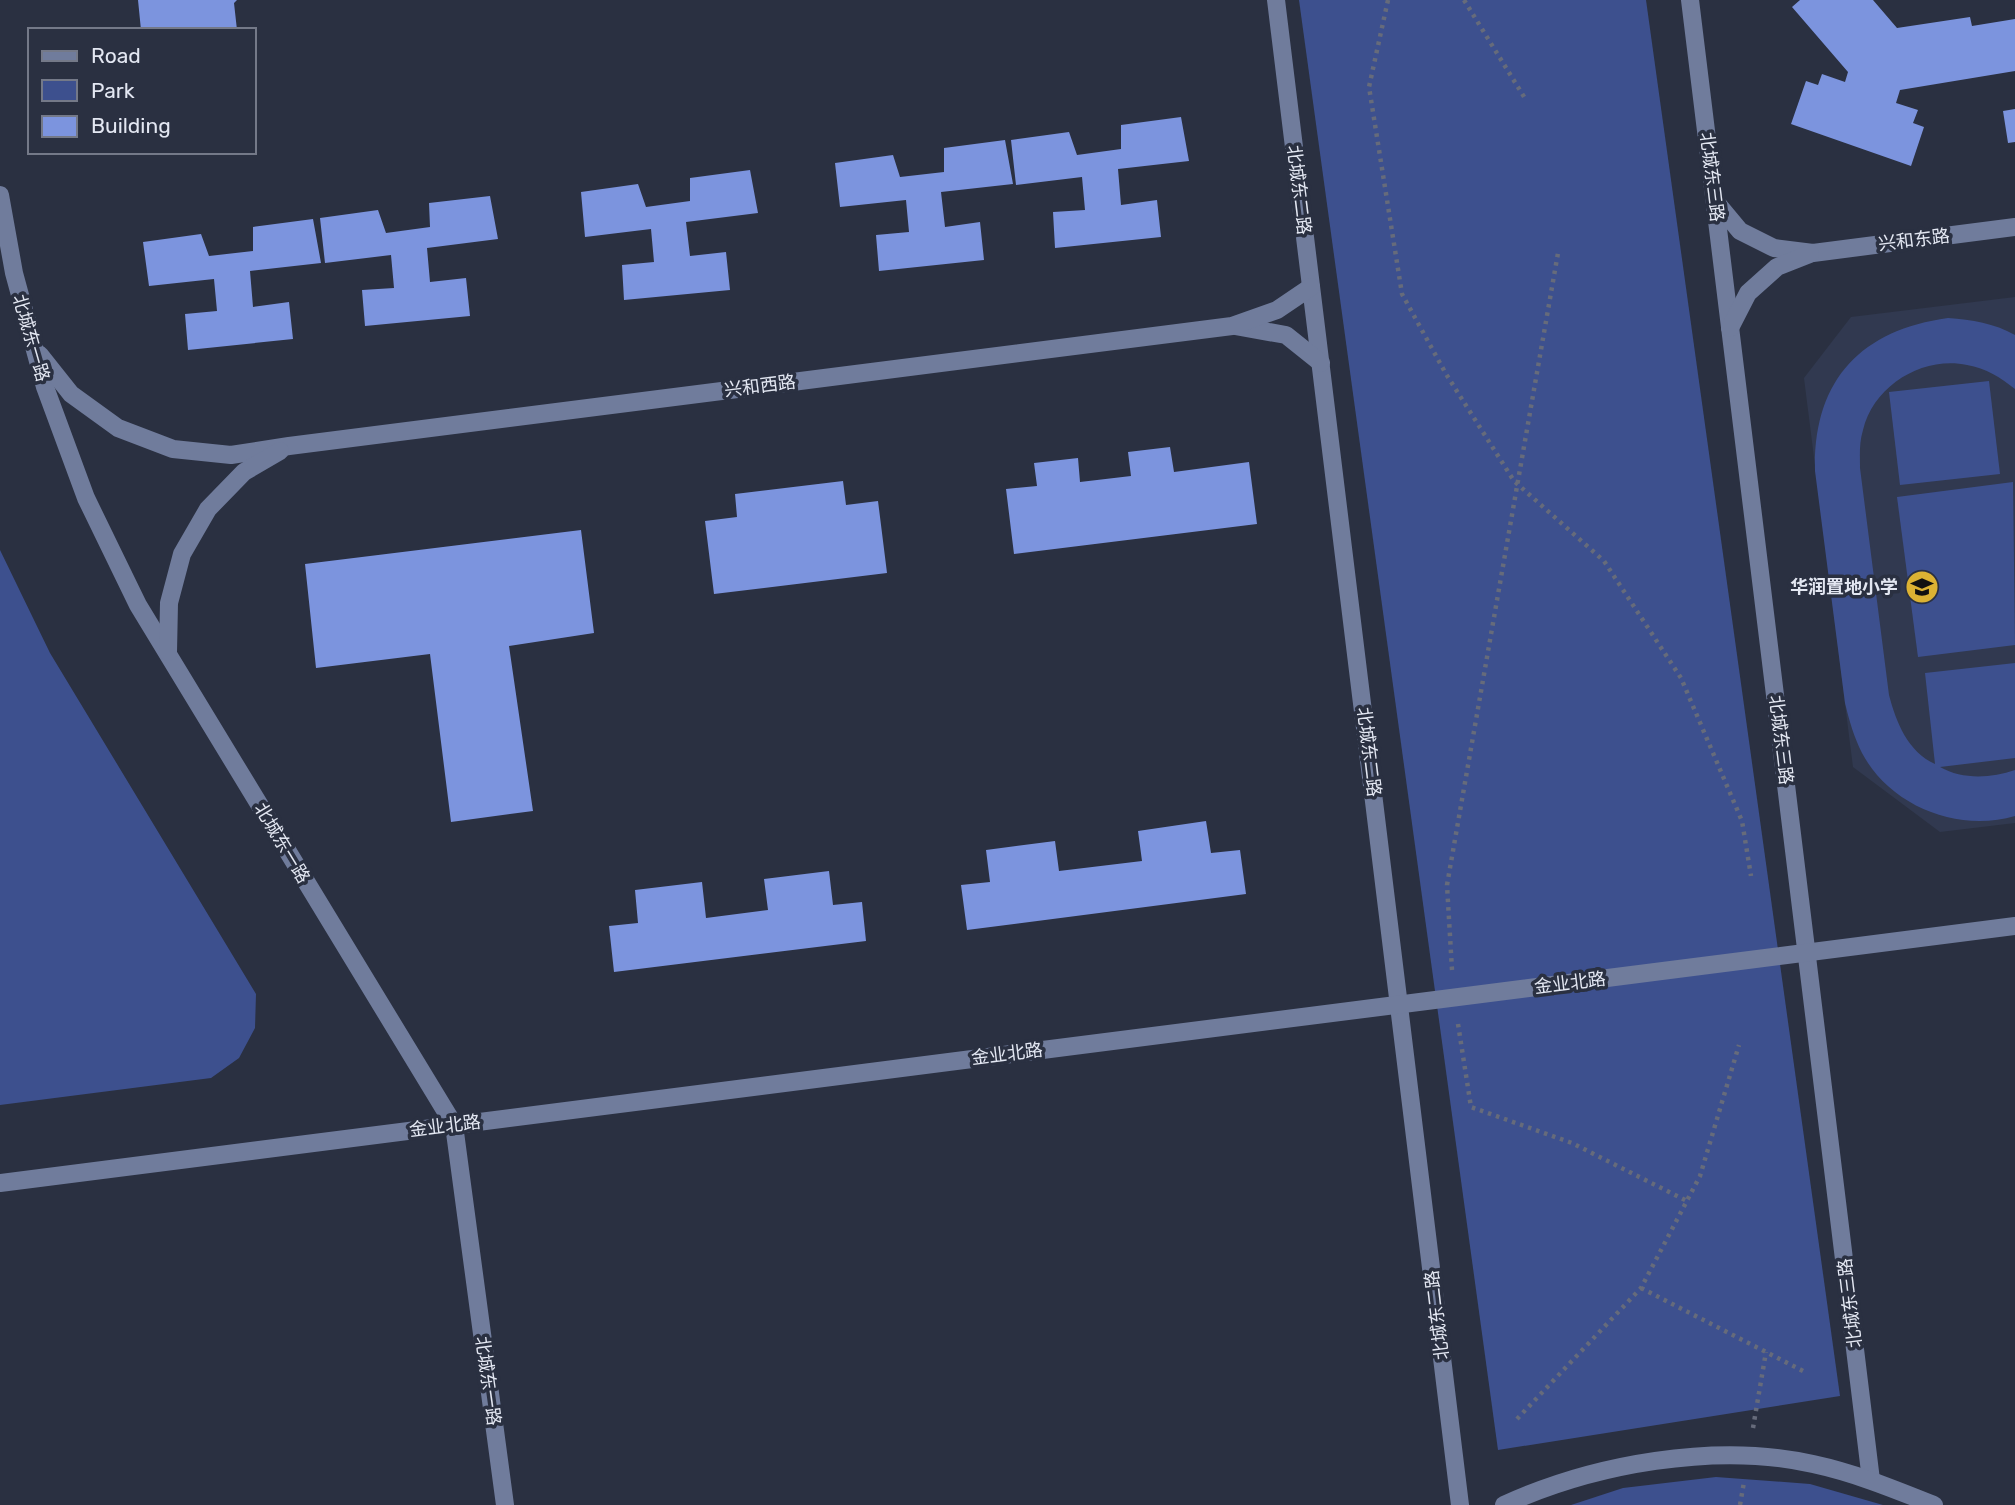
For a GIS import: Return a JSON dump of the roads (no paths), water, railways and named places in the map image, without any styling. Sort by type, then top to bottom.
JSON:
[{"type":"street","name":"北城东二路","points":[[1276,0],[1460,1505]]},
{"type":"street","name":"北城东三路","points":[[1690,0],[1871,1480]]},
{"type":"street","name":"北城东一路","points":[[0,195],[13,273],[45,387],[86,498],[138,605],[454,1125],[505,1505]]},
{"type":"street","points":[[1715,201],[1740,230],[1763,243],[1774,248],[1813,253]]},
{"type":"street","name":"兴和东路","points":[[1813,253],[2015,227]]},
{"type":"street","points":[[1730,328],[1748,293],[1777,267],[1813,253]]},
{"type":"street","points":[[1231,326],[1277,310],[1311,287]]},
{"type":"street","points":[[1231,326],[1286,335],[1321,363]]},
{"type":"street","name":"兴和西路","points":[[34,349],[71,394],[118,428],[173,449],[231,455],[1231,326]]},
{"type":"street","points":[[167,654],[169,603],[182,554],[208,509],[244,472],[289,446]]},
{"type":"street","name":"金业北路","points":[[0,1183],[2015,926]]},
{"type":"street","points":[[1504,1505],[1530,1493],[1601,1470],[1675,1458],[1749,1456],[1811,1463],[1871,1480],[1934,1505]]},
{"type":"place","name":"华润置地小学","points":[[1922,587]]}]
